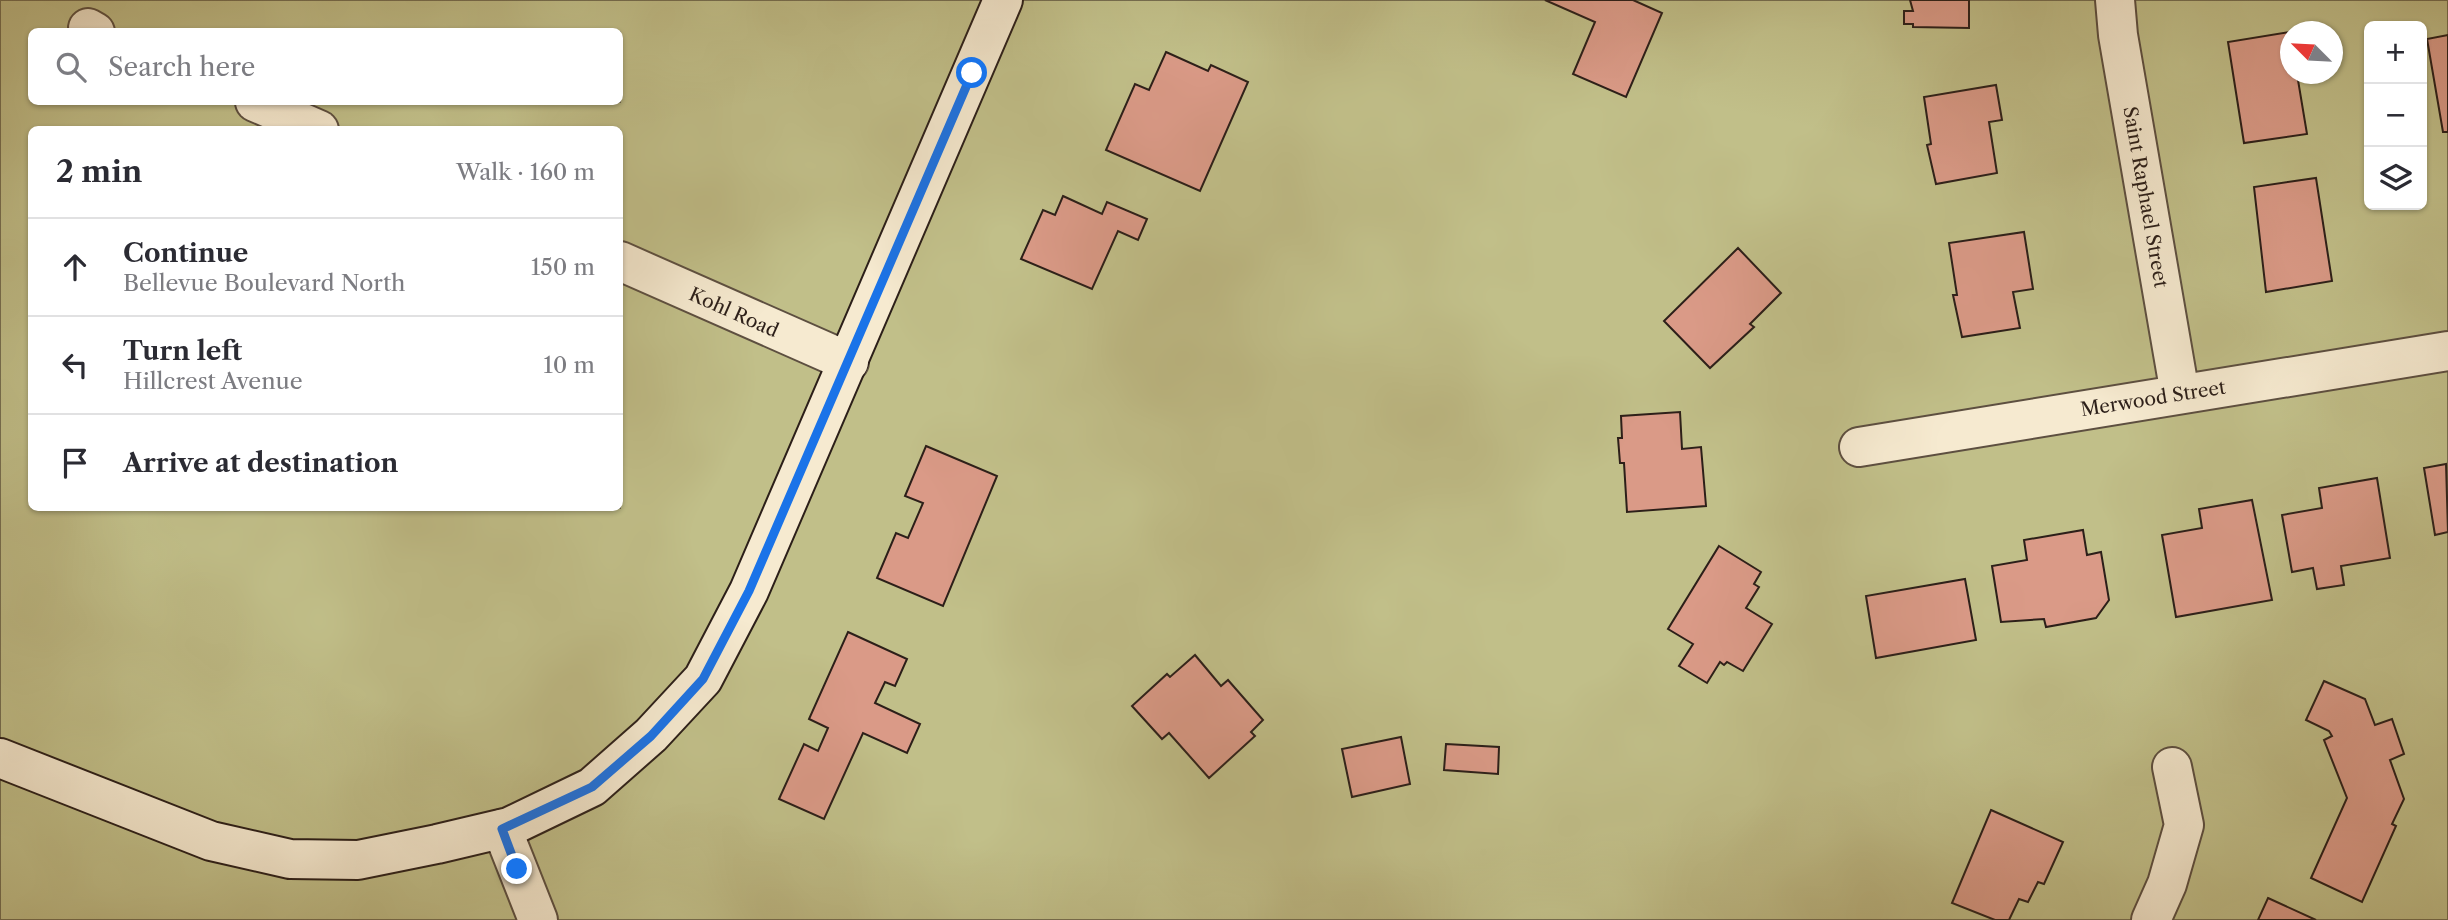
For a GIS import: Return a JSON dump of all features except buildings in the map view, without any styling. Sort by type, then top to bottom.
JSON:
[{"type":"street","points":[[0,758],[211,841],[290,859],[358,860],[502,829],[592,787],[651,736],[703,679],[749,591],[1003,0]]},
{"type":"street","name":"Saint Raphael Street","points":[[2115,0],[2118,35],[2180,394]]},
{"type":"street","points":[[262,105],[310,126]]},
{"type":"street","name":"Kohl Road","points":[[623,262],[849,362]]},
{"type":"street","name":"Merwood Street","points":[[1859,447],[2448,351]]},
{"type":"street","points":[[2151,920],[2167,884],[2184,825],[2172,767]]},
{"type":"street","points":[[502,829],[538,920]]},
{"type":"shaded area","points":[[0,0],[2448,0],[2448,920],[0,920]]},
{"type":"route","points":[[517,869],[502,829],[592,787],[651,736],[703,679],[749,591],[972,73]]}]
